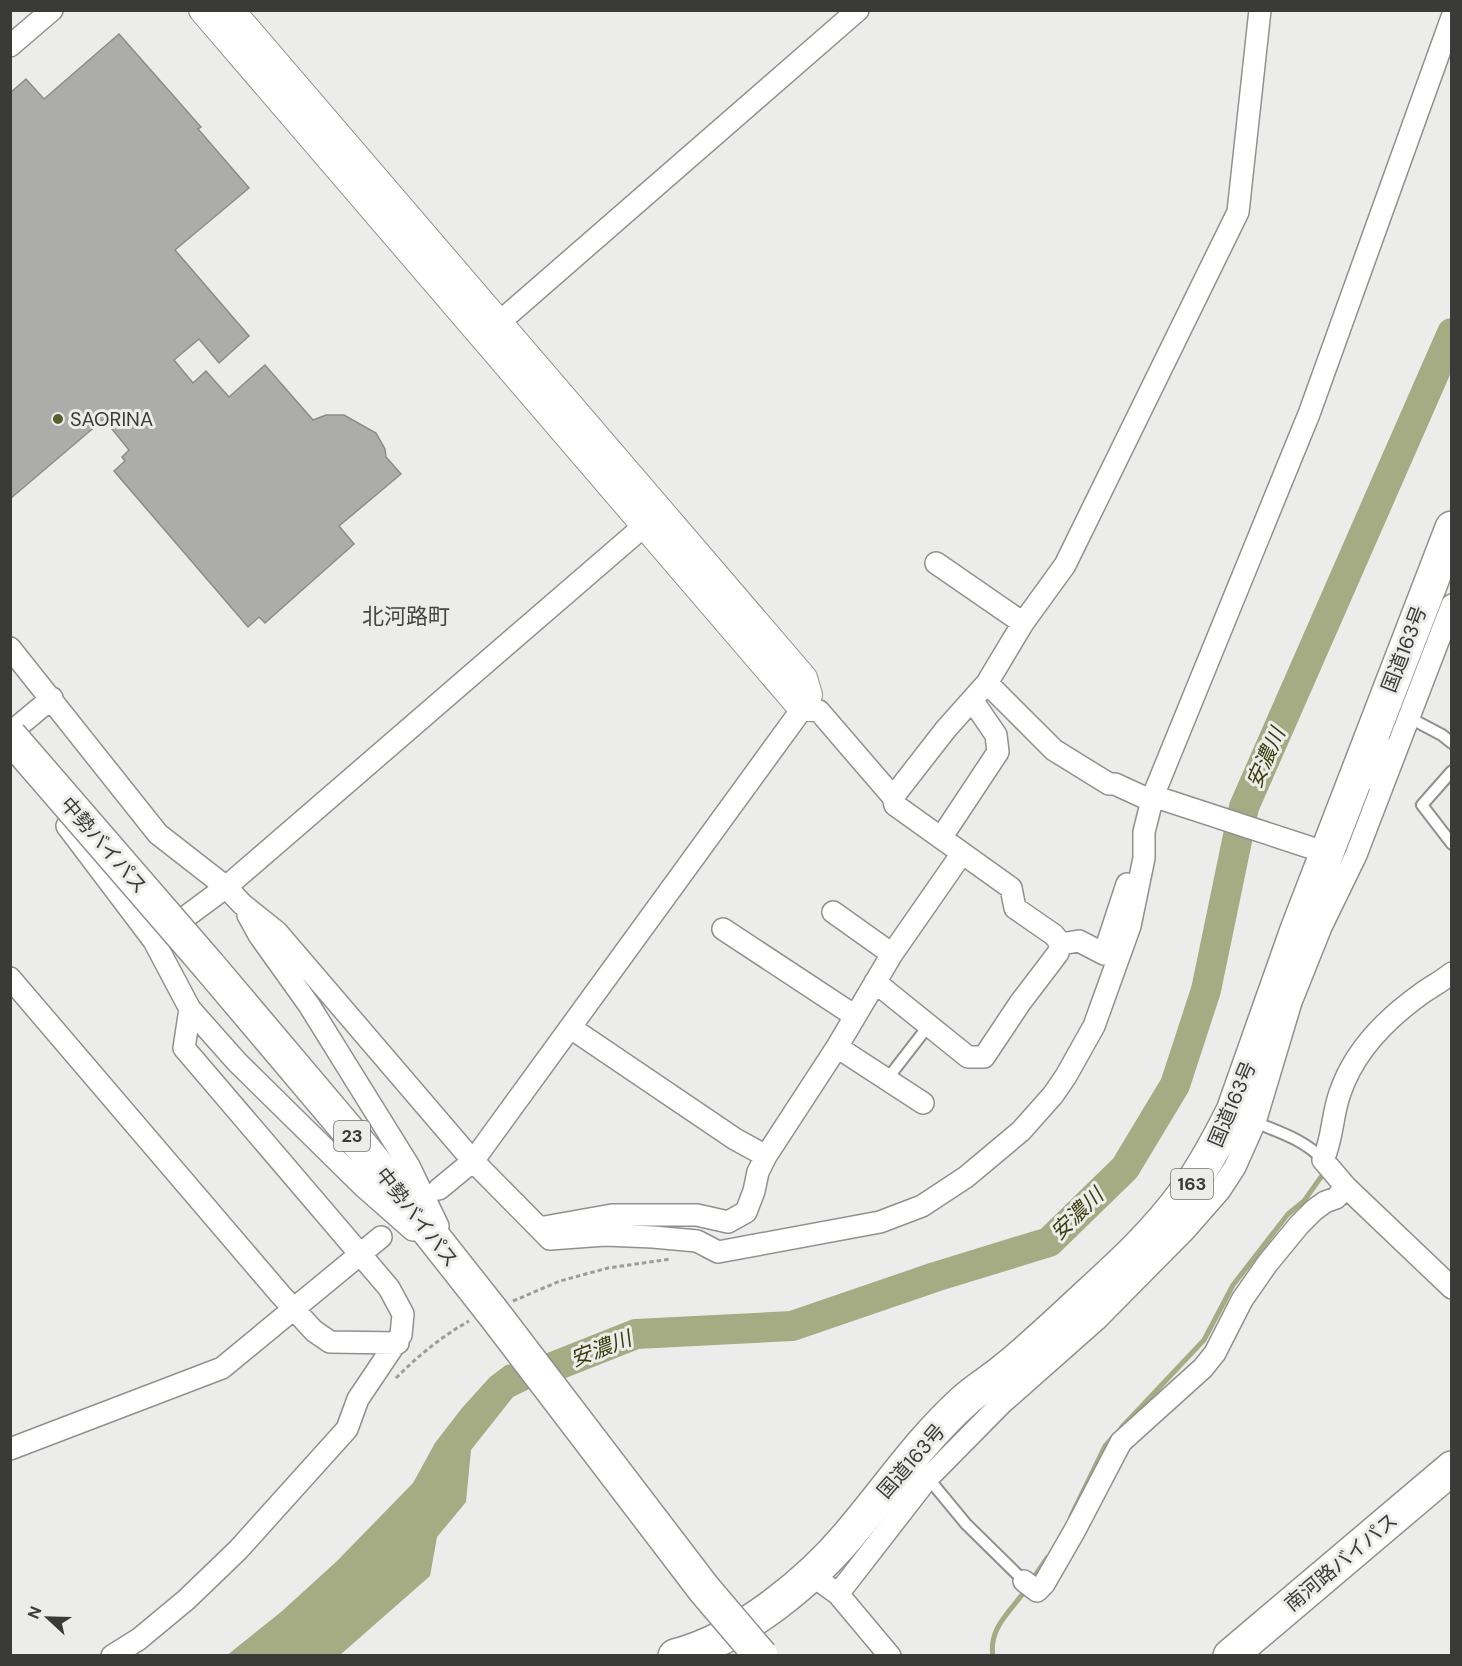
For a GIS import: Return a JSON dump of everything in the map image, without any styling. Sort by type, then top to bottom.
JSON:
[{"type":"highway","name":"国道163号","points":[[675,1656],[713,1642],[759,1615],[810,1574],[856,1527],[932,1433],[965,1401],[1006,1369],[1135,1252],[1186,1192],[1219,1139],[1233,1111],[1323,857],[1452,528]]},
{"type":"highway","name":"中勢バイパス","points":[[10,734],[367,1153],[491,1310],[705,1589],[761,1656]]},
{"type":"highway","name":"南河路バイパス","points":[[1230,1656],[1452,1468]]},
{"type":"street","points":[[10,46],[52,10]]},
{"type":"street","points":[[202,10],[804,678],[808,696],[802,709],[473,1161],[439,1189]]},
{"type":"street","points":[[231,10],[490,329],[644,526],[802,709],[819,711],[893,797],[896,805],[1011,888],[1016,908],[1054,936],[1061,944]]},
{"type":"street","points":[[490,329],[858,10]]},
{"type":"street","points":[[893,797],[946,729],[987,684],[1023,623],[1065,565],[1238,212],[1260,10]]},
{"type":"street","points":[[1061,944],[1078,940],[1104,954],[1155,798],[1309,414],[1452,17]]},
{"type":"street","points":[[154,940],[226,887],[644,526]]},
{"type":"street","points":[[936,563],[1023,623]]},
{"type":"street","points":[[838,1594],[928,1478],[1002,1403],[1095,1320],[1185,1230],[1220,1190],[1235,1167],[1255,1122],[1291,1002],[1321,927],[1356,855],[1452,605]]},
{"type":"street","points":[[10,648],[158,834],[226,887],[242,904],[277,932],[473,1161],[550,1239],[605,1235],[653,1237],[697,1241],[718,1251],[880,1222],[911,1211],[940,1195],[992,1157],[1021,1131],[1053,1095],[1077,1058],[1094,1026],[1130,926],[1144,858],[1144,832]]},
{"type":"street","points":[[987,684],[1054,750],[1109,784],[1115,784],[1323,857]]},
{"type":"street","points":[[10,734],[52,698]]},
{"type":"street","points":[[941,838],[998,752],[996,735],[972,700]]},
{"type":"street","points":[[10,759],[82,844],[154,940],[190,1009],[237,1062],[363,1186],[459,1270]]},
{"type":"street","points":[[538,1228],[612,1215],[697,1215],[728,1222],[746,1212],[758,1172],[766,1156],[837,1047],[892,954],[956,862],[960,852]]},
{"type":"street","points":[[242,904],[260,935],[309,1005],[409,1166],[459,1270]]},
{"type":"street","points":[[833,912],[892,954]]},
{"type":"street","points":[[723,930],[855,1016]]},
{"type":"street","points":[[875,982],[969,1057],[984,1057],[1020,1003],[1058,953],[1061,944]]},
{"type":"street","points":[[1452,973],[1386,1022],[1354,1062],[1340,1094],[1328,1150],[1323,1160],[1346,1187],[1452,1288]]},
{"type":"street","points":[[10,978],[280,1294],[315,1331],[330,1342],[398,1342]]},
{"type":"street","points":[[112,1656],[139,1639],[186,1600],[238,1550],[347,1429],[358,1399],[401,1335],[403,1314],[389,1288],[184,1048],[190,1009]]},
{"type":"street","points":[[571,1028],[735,1139],[766,1156]]},
{"type":"street","points":[[837,1047],[888,1078],[923,1103]]},
{"type":"street","points":[[1030,1586],[1044,1584],[1121,1442],[1203,1368],[1215,1353],[1242,1300],[1273,1257],[1314,1210],[1336,1198],[1346,1187]]},
{"type":"street","points":[[10,1449],[222,1368],[381,1237]]},
{"type":"street","points":[[810,1574],[838,1594],[890,1656]]},
{"type":"lane","points":[[1366,794],[1389,741],[1404,727],[1442,735],[1452,742]]},
{"type":"lane","points":[[1452,771],[1422,805],[1452,844]]},
{"type":"lane","points":[[888,1078],[929,1025]]},
{"type":"lane","points":[[1255,1122],[1304,1144],[1316,1151],[1323,1160]]},
{"type":"lane","points":[[928,1478],[966,1524],[1030,1586]]},
{"type":"path","points":[[393,1381],[408,1365],[450,1331],[491,1310],[560,1281],[608,1268],[674,1258]]},
{"type":"shaded area","points":[[598,1355],[513,1397],[471,1450],[466,1502],[437,1537],[430,1576],[340,1655],[226,1656],[281,1612],[337,1561],[413,1483],[435,1443],[490,1377],[506,1365]]},
{"type":"building","points":[[119,34],[201,127],[198,129],[249,188],[175,250],[249,336],[219,363],[199,339],[174,360],[193,383],[206,371],[229,397],[265,365],[313,420],[326,415],[344,415],[376,433],[385,449],[386,457],[401,474],[339,526],[354,544],[265,623],[259,617],[248,627],[114,471],[125,461],[122,457],[129,450],[104,419],[10,499],[10,93],[26,79],[44,99]]},
{"type":"waterway","name":"安濃川","points":[[540,1372],[636,1334],[792,1326],[935,1277],[1049,1242],[1125,1168],[1175,1085],[1206,990],[1244,807],[1452,333]]},
{"type":"waterway","points":[[1121,1428],[1204,1340],[1233,1285],[1288,1214],[1304,1201],[1321,1177]]},
{"type":"waterway","points":[[1071,1516],[1105,1446],[1113,1437]]},
{"type":"waterway","points":[[1032,1580],[1047,1558]]},
{"type":"waterway","points":[[993,1656],[992,1646],[998,1627],[1027,1588]]},
{"type":"place","name":"SAORINA","points":[[58,419]]},
{"type":"district","name":"北河路町","points":[[406,616]]}]
